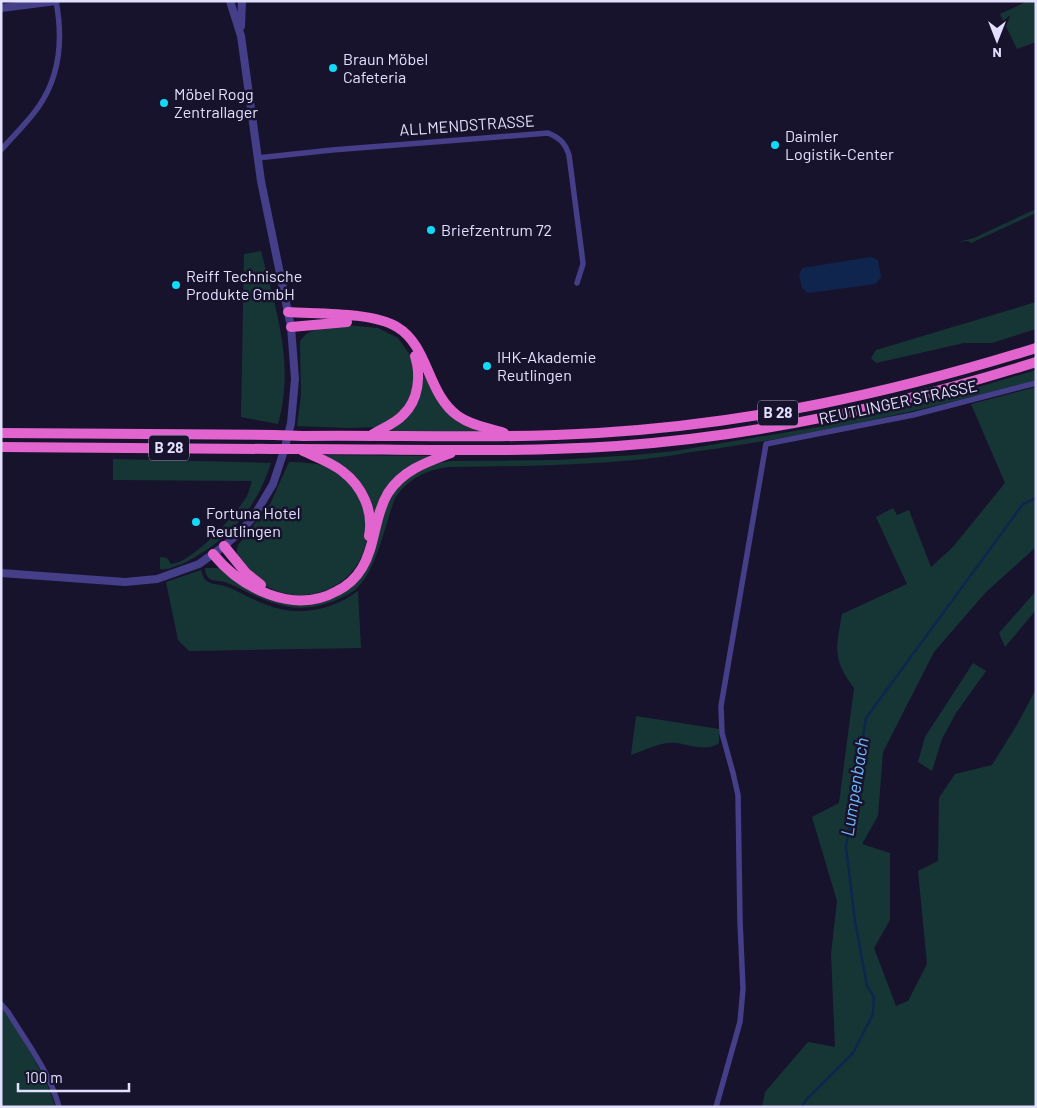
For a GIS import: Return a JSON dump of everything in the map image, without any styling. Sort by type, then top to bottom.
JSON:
[{"type":"highway","points":[[288,312],[370,317],[384,320],[397,327],[414,343],[436,391],[452,411],[470,423],[512,436]]},
{"type":"highway","points":[[291,328],[331,322],[370,322],[389,328],[401,336],[412,349],[418,367],[417,390],[412,403],[404,415],[370,436]]},
{"type":"highway","name":"B 28","points":[[1,433],[512,436],[637,430],[700,424],[783,412],[907,386],[1036,348]]},
{"type":"highway","name":"B 28","points":[[1,447],[457,450],[618,446],[750,431],[823,418],[885,405],[946,389],[1036,362]]},
{"type":"highway","points":[[224,546],[246,573],[256,581],[266,588],[290,596],[314,596],[327,592],[339,586],[358,567],[364,556],[370,530],[370,518],[361,492],[340,470],[300,450]]},
{"type":"highway","points":[[213,554],[220,563],[240,580],[276,597],[303,602],[329,596],[341,589],[362,570],[368,558],[383,505],[388,493],[398,481],[408,471],[457,450]]},
{"type":"street","points":[[1,8],[56,1],[60,45],[59,59],[54,78],[39,107],[1,150]]},
{"type":"street","points":[[1,573],[29,573],[138,582],[177,573],[199,564],[224,546],[247,523],[273,484],[291,423],[295,364],[291,328],[257,158],[241,36],[242,1]]},
{"type":"street","points":[[229,2],[241,36]]},
{"type":"street","name":"ALLMENDSTRASSE","points":[[257,158],[332,150],[548,133],[566,146],[571,164],[583,264],[577,283]]},
{"type":"street","name":"REUTLINGER STRASSE","points":[[716,1107],[740,1022],[743,989],[738,795],[722,733],[721,706],[766,444],[913,415],[1036,383]]},
{"type":"street","points":[[1,1004],[8,1012],[41,1066],[59,1107]]},
{"type":"green space","points":[[1028,1],[1036,1],[1036,42],[1017,49],[1000,14]]},
{"type":"green space","points":[[1036,209],[1036,213],[971,243],[968,241],[958,242],[974,238]]},
{"type":"green space","points":[[261,251],[282,337],[285,380],[278,424],[241,417],[244,254]]},
{"type":"green space","points":[[1036,302],[1036,329],[992,343],[964,343],[876,363],[871,358],[876,350]]},
{"type":"green space","points":[[346,325],[378,328],[398,338],[412,358],[414,390],[402,413],[378,427],[297,426],[301,396],[300,342],[308,333],[314,330]]},
{"type":"green space","points":[[1036,370],[1036,380],[996,391],[876,419],[755,443],[655,458],[612,462],[565,465],[449,467],[433,470],[412,480],[395,498],[375,559],[363,581],[349,594],[325,604],[299,608],[276,604],[226,582],[210,579],[206,573],[205,568],[218,568],[264,596],[329,599],[370,558],[392,494],[406,479],[433,464],[450,461],[556,460],[675,451],[824,426],[925,403]]},
{"type":"green space","points":[[425,376],[441,406],[448,413],[463,424],[485,433],[386,433],[387,430],[395,426],[422,378]]},
{"type":"green space","points":[[1036,387],[1036,547],[986,592],[934,652],[883,752],[878,816],[862,844],[890,853],[890,920],[874,948],[896,1006],[908,1001],[927,964],[918,871],[938,861],[939,798],[955,774],[992,765],[1036,689],[1036,1107],[762,1107],[765,1092],[808,1042],[835,1047],[831,954],[837,901],[812,817],[839,803],[854,688],[839,661],[837,645],[842,614],[907,584],[876,517],[893,508],[897,515],[909,510],[931,567],[952,548],[1005,483],[971,404]]},
{"type":"green space","points":[[319,455],[432,456],[407,468],[374,515],[371,504]]},
{"type":"green space","points":[[113,459],[271,463],[254,502],[228,533],[205,551],[188,561],[171,568],[160,569],[160,557],[167,558],[171,564],[180,562],[213,537],[247,496],[252,481],[113,480]]},
{"type":"green space","points":[[289,462],[322,465],[339,473],[349,483],[364,507],[367,524],[366,541],[362,556],[353,570],[342,581],[329,589],[313,594],[295,595],[265,586],[244,567],[239,560],[237,552],[238,545],[270,504]]},
{"type":"green space","points":[[201,570],[208,582],[228,587],[267,605],[290,611],[314,610],[326,607],[348,598],[358,591],[361,648],[189,651],[178,640],[166,582]]},
{"type":"green space","points":[[1036,591],[1036,610],[1005,647],[999,633]]},
{"type":"green space","points":[[973,663],[986,671],[956,713],[942,739],[932,771],[918,762],[925,737]]},
{"type":"green space","points":[[636,716],[719,729],[719,743],[715,746],[704,747],[665,743],[631,755]]},
{"type":"green space","points":[[1,1007],[40,1069],[55,1107],[1,1107]]},
{"type":"water","points":[[871,257],[878,260],[881,277],[876,284],[808,293],[802,288],[799,275],[802,268]]},
{"type":"waterway","name":"Lumpenbach","points":[[802,1107],[806,1100],[853,1053],[873,1014],[874,997],[867,986],[855,921],[846,847],[866,718],[1023,504],[1036,498]]},
{"type":"place","name":"Braun Möbel Cafeteria","points":[[333,68]]},
{"type":"place","name":"Möbel Rogg Zentrallager","points":[[164,103]]},
{"type":"place","name":"Daimler Logistik-Center","points":[[775,145]]},
{"type":"place","name":"Briefzentrum 72","points":[[431,230]]},
{"type":"place","name":"Reiff Technische Produkte GmbH","points":[[176,285]]},
{"type":"place","name":"IHK-Akademie Reutlingen","points":[[487,366]]},
{"type":"place","name":"Fortuna Hotel Reutlingen","points":[[196,522]]}]
